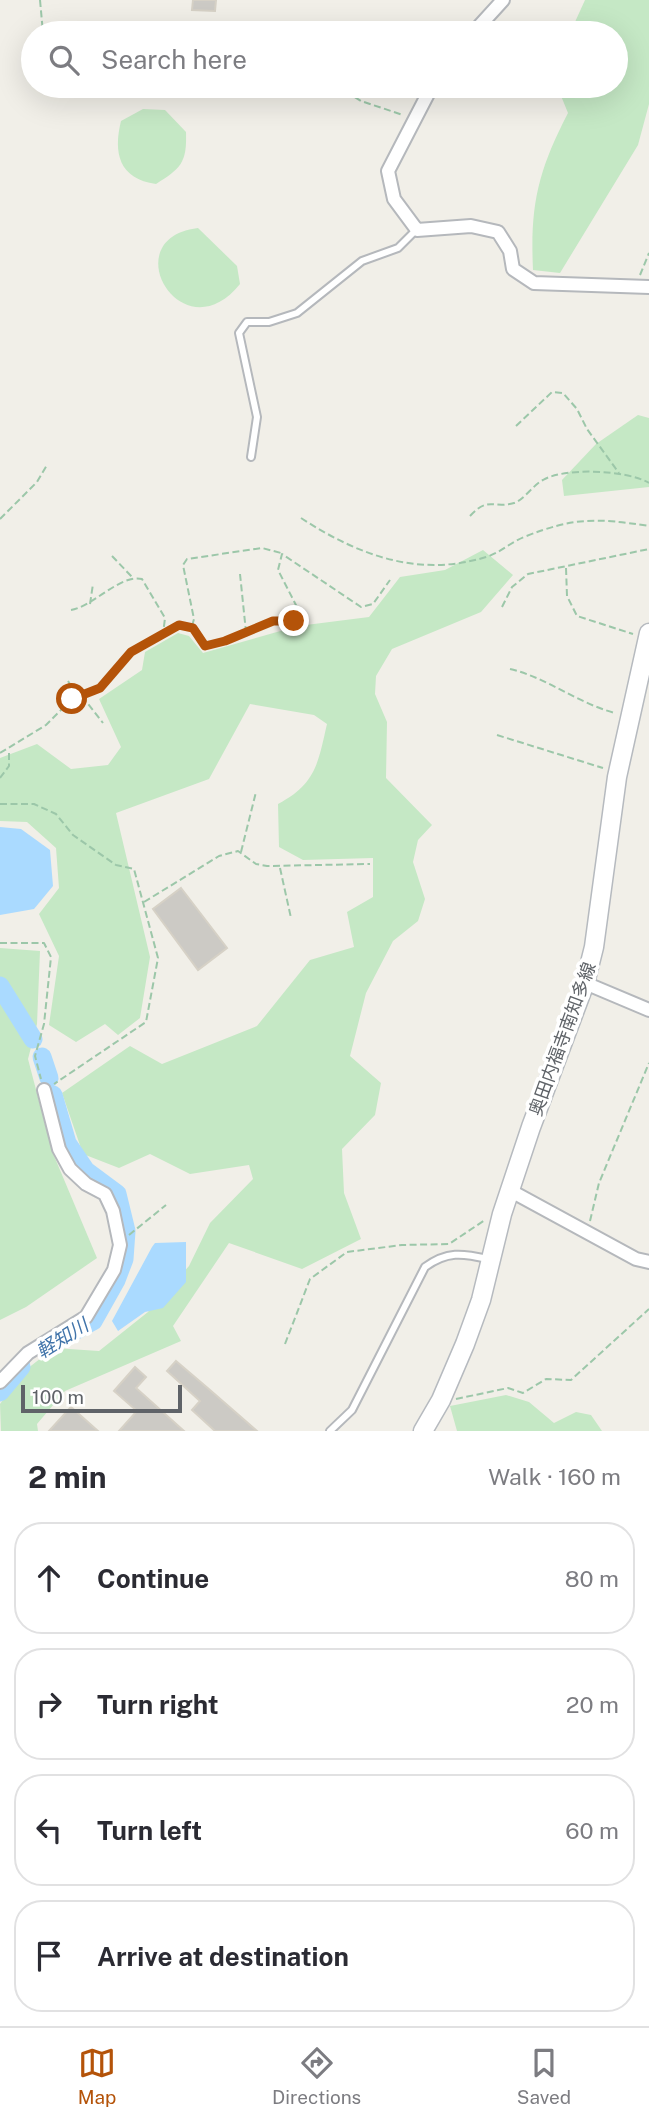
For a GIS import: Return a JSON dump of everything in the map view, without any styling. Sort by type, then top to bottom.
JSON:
[{"type":"main road","name":"奥田内福寺南知多線","points":[[423,1431],[441,1400],[465,1345],[493,1260],[502,1214],[585,983],[594,947],[618,772],[648,636]]},
{"type":"street","points":[[484,21],[503,0]]},
{"type":"street","points":[[426,98],[387,172],[394,199],[417,230],[471,226],[498,232],[510,251],[513,270],[534,283],[643,286]]},
{"type":"street","points":[[585,983],[649,1010]]},
{"type":"street","points":[[0,1382],[28,1353],[86,1317],[114,1270],[119,1241],[114,1211],[105,1194],[86,1184],[70,1169],[59,1149],[44,1090]]},
{"type":"street","points":[[510,1191],[636,1259],[649,1262]]},
{"type":"lane","points":[[251,457],[257,417],[239,333],[247,322],[268,322],[297,313],[362,261],[398,248],[417,230]]},
{"type":"lane","points":[[330,1431],[352,1410],[425,1267],[438,1257],[459,1252],[493,1260]]},
{"type":"path","points":[[40,0],[42,21]]},
{"type":"path","points":[[356,98],[415,120]]},
{"type":"path","points":[[643,286],[649,253]]},
{"type":"path","points":[[516,426],[552,392],[563,393],[577,409],[587,429],[619,474]]},
{"type":"path","points":[[0,519],[37,482],[47,465]]},
{"type":"path","points":[[470,516],[485,503],[517,502],[545,478],[585,472],[619,474],[649,482]]},
{"type":"path","points":[[300,518],[336,541],[389,561],[418,567],[487,557],[522,537],[572,520],[601,518],[649,526]]},
{"type":"path","points":[[191,627],[194,619],[184,561],[195,556],[262,548],[282,554],[361,607],[373,604],[390,580]]},
{"type":"path","points":[[502,607],[512,587],[528,574],[649,549]]},
{"type":"path","points":[[0,753],[9,750],[14,744],[46,725],[80,696],[106,684],[138,647],[179,625],[191,627],[205,646],[246,634],[273,621],[290,622],[297,618],[298,609],[278,570],[282,554]]},
{"type":"path","points":[[112,556],[133,578],[145,582],[165,618],[162,636]]},
{"type":"path","points":[[566,567],[567,596],[576,616],[648,636]]},
{"type":"path","points":[[240,574],[246,634]]},
{"type":"path","points":[[71,610],[90,604],[133,578]]},
{"type":"path","points":[[90,604],[93,584]]},
{"type":"path","points":[[510,669],[550,682],[599,709],[629,717]]},
{"type":"path","points":[[68,681],[103,723]]},
{"type":"path","points":[[497,735],[618,772]]},
{"type":"path","points":[[0,778],[9,766],[9,750]]},
{"type":"path","points":[[241,853],[256,792]]},
{"type":"path","points":[[0,804],[34,804],[56,814],[73,835],[116,865],[134,869],[158,958],[146,1022],[44,1090],[35,1056],[44,1024],[51,957],[44,943],[0,943]]},
{"type":"path","points":[[143,902],[219,856],[241,853],[256,864],[279,866],[370,864]]},
{"type":"path","points":[[279,866],[291,918]]},
{"type":"path","points":[[587,1232],[598,1183],[649,1063]]},
{"type":"path","points":[[119,1241],[166,1205]]},
{"type":"path","points":[[285,1345],[310,1279],[347,1252],[402,1245],[449,1244],[488,1217],[502,1214]]},
{"type":"path","points":[[441,1400],[477,1397],[508,1388],[523,1393],[546,1379],[571,1380],[649,1309]]},
{"type":"green space","points":[[585,0],[649,0],[649,104],[638,145],[560,273],[533,270],[533,226],[538,189],[549,153],[568,113],[562,98],[628,98],[628,21],[575,21]]},
{"type":"green space","points":[[143,109],[165,110],[186,132],[181,164],[156,184],[134,177],[122,163],[119,154],[121,121]]},
{"type":"green space","points":[[198,228],[237,266],[240,284],[218,303],[197,307],[179,301],[165,287],[159,269],[161,251],[173,236]]},
{"type":"green space","points":[[638,415],[649,418],[649,487],[564,496],[562,480],[596,444]]},
{"type":"green space","points":[[483,550],[513,575],[481,612],[392,649],[376,676],[375,694],[387,722],[386,778],[432,825],[418,840],[413,862],[425,899],[418,921],[393,941],[366,993],[350,1056],[381,1083],[375,1115],[342,1149],[344,1193],[361,1239],[302,1269],[229,1243],[173,1326],[181,1341],[65,1391],[37,1424],[38,1431],[1,1431],[0,1404],[23,1372],[54,1348],[99,1351],[148,1312],[189,1266],[210,1223],[253,1179],[249,1165],[190,1174],[150,1154],[119,1168],[83,1154],[62,1093],[130,1046],[162,1064],[257,1026],[310,960],[354,947],[347,912],[373,897],[373,858],[303,860],[279,847],[278,804],[308,780],[318,761],[327,724],[314,715],[250,704],[209,779],[116,813],[150,957],[140,1018],[118,1035],[105,1024],[76,1042],[49,1025],[59,956],[39,914],[59,888],[56,848],[27,822],[0,821],[0,758],[37,744],[71,769],[108,765],[121,747],[99,699],[142,670],[145,652],[178,633],[189,636],[203,653],[298,626],[369,617],[400,577],[445,570]]},
{"type":"green space","points":[[0,948],[40,951],[37,1024],[28,1059],[52,1151],[97,1258],[26,1307],[0,1320]]},
{"type":"green space","points":[[506,1395],[529,1402],[554,1423],[576,1412],[591,1415],[602,1431],[457,1431],[450,1406]]},
{"type":"water","points":[[0,827],[21,829],[50,850],[53,886],[34,909],[0,915]]},
{"type":"water","points":[[186,1242],[186,1282],[163,1308],[145,1312],[118,1331],[112,1321],[155,1243]]},
{"type":"building","points":[[193,0],[216,0],[215,11],[192,10]]},
{"type":"building","points":[[181,888],[227,948],[198,970],[153,909]]},
{"type":"building","points":[[176,1361],[257,1431],[215,1431],[192,1410],[200,1401],[167,1371]]},
{"type":"building","points":[[135,1367],[146,1377],[136,1388],[184,1431],[119,1431],[137,1411],[114,1391]]},
{"type":"building","points":[[71,1407],[98,1431],[49,1431]]},
{"type":"waterway","name":"軽知川","points":[[0,986],[33,1039]]},
{"type":"waterway","name":"軽知川","points":[[42,1057],[49,1078]]},
{"type":"waterway","name":"軽知川","points":[[53,1095],[67,1143],[86,1171],[117,1194],[126,1231],[124,1259],[116,1280],[93,1321],[56,1341]]},
{"type":"waterway","name":"軽知川","points":[[0,1392],[21,1367]]},
{"type":"route","points":[[72,699],[106,684],[131,652],[179,625],[193,628],[205,646],[259,629],[273,621],[294,621]]}]
